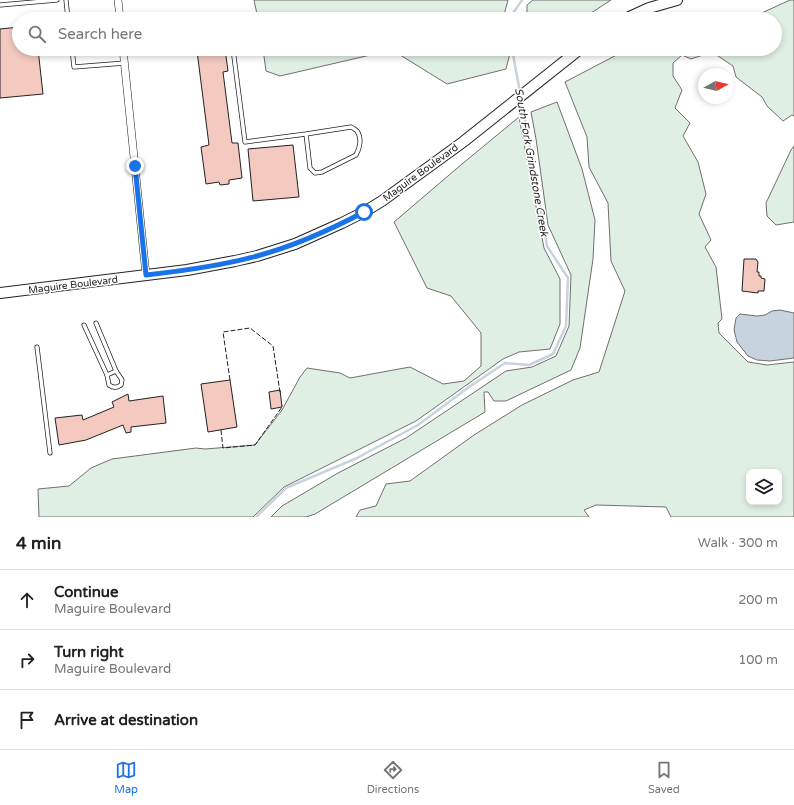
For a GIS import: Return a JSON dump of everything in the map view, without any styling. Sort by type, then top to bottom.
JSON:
[{"type":"street","points":[[118,0],[119,12]]},
{"type":"street","points":[[640,12],[676,0]]},
{"type":"street","points":[[124,56],[146,275]]},
{"type":"street","name":"Maguire Boulevard","points":[[0,293],[209,267],[258,256],[295,244],[364,212],[400,188],[571,56]]},
{"type":"lane","points":[[0,5],[56,0]]},
{"type":"lane","points":[[66,0],[67,12]]},
{"type":"lane","points":[[73,56],[74,67],[125,63]]},
{"type":"lane","points":[[233,56],[245,142],[351,127],[357,131],[360,138],[359,151],[356,155],[322,172],[315,172],[310,168],[306,134]]},
{"type":"lane","points":[[84,326],[107,375],[109,385],[113,388],[118,387],[122,380],[116,370],[96,322]]},
{"type":"lane","points":[[37,347],[50,453]]},
{"type":"lane","points":[[107,375],[116,370]]},
{"type":"green space","points":[[254,0],[508,0],[505,12],[257,12]]},
{"type":"green space","points":[[533,0],[611,0],[593,12],[527,12],[527,5]]},
{"type":"green space","points":[[790,0],[794,0],[794,116],[792,115],[783,121],[767,106],[762,97],[736,77],[733,66],[718,56],[782,56],[782,12],[764,12]]},
{"type":"green space","points":[[264,56],[366,56],[280,76],[266,71]]},
{"type":"green space","points":[[402,56],[509,56],[506,69],[447,84]]},
{"type":"green space","points":[[615,56],[681,56],[673,63],[673,76],[682,90],[675,108],[690,123],[683,136],[698,162],[706,194],[699,214],[711,240],[705,247],[716,267],[722,319],[718,323],[719,333],[748,362],[767,365],[794,362],[794,517],[671,517],[666,507],[596,505],[584,510],[589,517],[356,517],[360,510],[376,506],[386,484],[410,481],[474,435],[522,405],[573,380],[599,372],[625,291],[611,261],[608,203],[589,167],[587,137],[565,82]]},
{"type":"green space","points":[[684,56],[700,56],[691,59]]},
{"type":"green space","points":[[557,102],[582,169],[595,220],[593,259],[580,348],[571,370],[506,401],[494,401],[488,392],[484,392],[485,412],[315,514],[306,517],[271,517],[282,506],[338,473],[406,438],[506,371],[532,367],[556,356],[569,326],[571,275],[548,225],[531,112]]},
{"type":"green space","points":[[519,117],[544,248],[560,279],[560,324],[550,349],[519,352],[503,359],[416,421],[284,487],[253,517],[39,517],[38,489],[69,486],[91,468],[112,459],[196,448],[205,449],[255,445],[282,410],[300,377],[307,368],[340,373],[350,378],[410,367],[443,384],[464,381],[481,366],[481,333],[451,296],[427,288],[394,222]]},
{"type":"green space","points":[[794,146],[794,222],[776,225],[767,216],[766,203]]},
{"type":"shaded area","points":[[780,310],[794,313],[794,358],[770,361],[757,360],[748,356],[737,342],[734,330],[736,318],[740,314],[757,316]]},
{"type":"building","points":[[12,28],[12,56],[39,56],[43,94],[0,98],[0,29]]},
{"type":"building","points":[[198,56],[226,56],[228,71],[223,72],[232,143],[238,143],[242,178],[229,180],[229,184],[220,185],[219,182],[206,184],[201,147],[209,145]]},
{"type":"building","points":[[293,145],[299,197],[253,201],[248,149]]},
{"type":"building","points":[[744,259],[756,259],[758,262],[757,272],[759,272],[759,276],[761,276],[761,278],[765,279],[764,291],[758,291],[758,293],[742,291]]},
{"type":"building","points":[[230,380],[237,427],[208,432],[201,384]]},
{"type":"building","points":[[280,390],[282,407],[271,409],[269,392]]},
{"type":"building","points":[[128,394],[129,401],[163,396],[166,423],[131,427],[131,432],[126,433],[123,425],[86,440],[59,445],[55,418],[82,415],[83,420],[114,407],[112,402]]},
{"type":"waterway","name":"South Fork Grindstone Creek","points":[[514,12],[522,0]]},
{"type":"waterway","name":"South Fork Grindstone Creek","points":[[513,56],[520,92]]},
{"type":"waterway","name":"South Fork Grindstone Creek","points":[[256,517],[286,488],[357,458],[418,425],[469,387],[505,363],[529,365],[553,354],[566,326],[568,278],[547,246],[521,99]]},
{"type":"fence","points":[[230,380],[223,332],[250,328],[273,346],[280,392]]},
{"type":"fence","points":[[221,430],[223,448],[255,445],[282,405]]},
{"type":"route","points":[[135,166],[146,275],[209,267],[258,256],[295,244],[364,212]]}]
